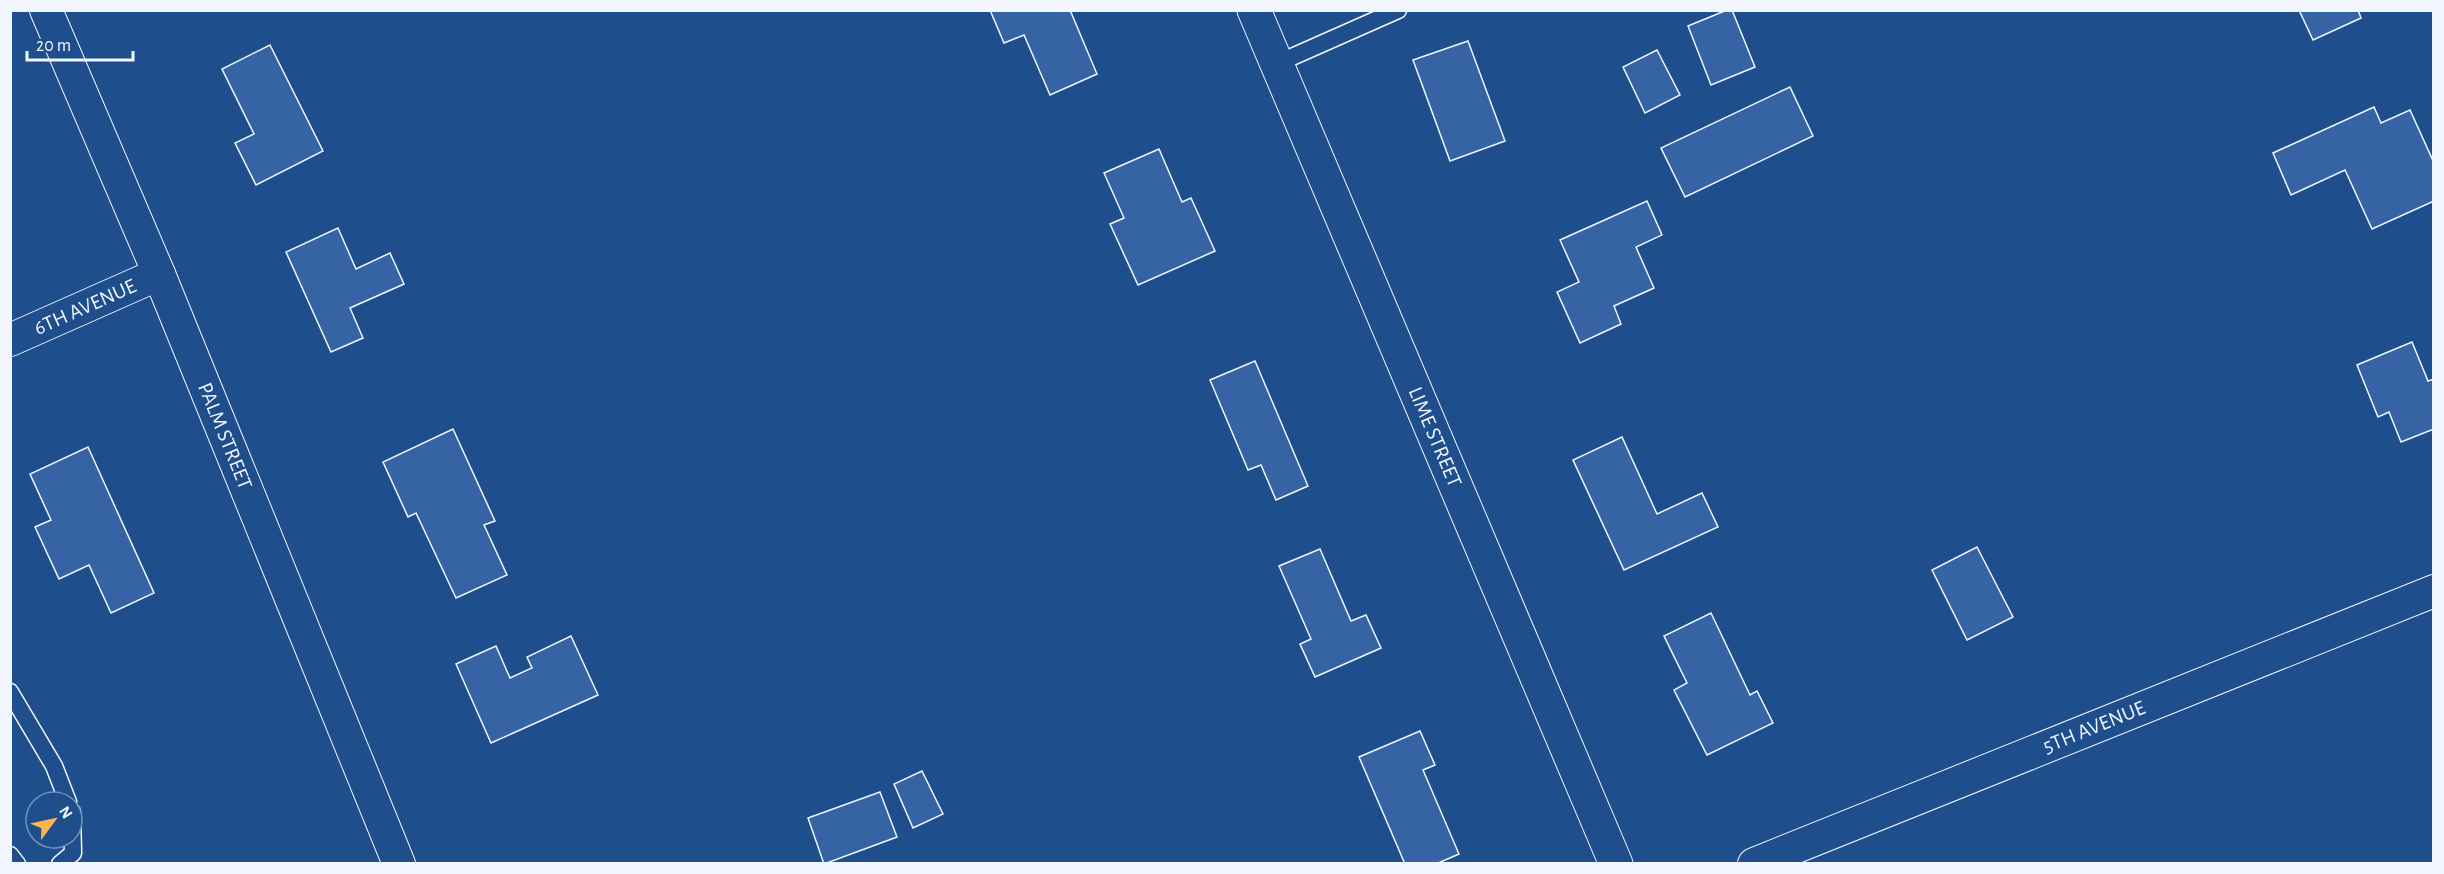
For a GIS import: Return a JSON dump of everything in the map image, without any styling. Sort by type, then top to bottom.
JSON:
[{"type":"street","name":"PALM STREET","points":[[46,10],[159,274],[399,864]]},
{"type":"street","name":"LIME STREET","points":[[1254,10],[1616,864]]},
{"type":"street","name":"6TH AVENUE","points":[[10,340],[159,274]]},
{"type":"street","name":"5TH AVENUE","points":[[1754,864],[2433,591]]},
{"type":"lane","points":[[1276,64],[1398,10]]},
{"type":"lane","points":[[10,692],[54,766],[63,790]]},
{"type":"lane","points":[[60,864],[73,853],[73,850]]},
{"type":"lane","points":[[10,855],[17,864]]},
{"type":"building","points":[[990,10],[1070,10],[1097,74],[1050,95],[1024,35],[1004,43]]},
{"type":"building","points":[[1732,10],[1755,67],[1711,85],[1688,26]]},
{"type":"building","points":[[2299,10],[2358,10],[2361,18],[2313,40]]},
{"type":"building","points":[[1468,41],[1505,141],[1450,161],[1413,60]]},
{"type":"building","points":[[270,45],[323,151],[256,185],[235,143],[254,134],[222,69]]},
{"type":"building","points":[[1657,50],[1680,95],[1645,113],[1623,67]]},
{"type":"building","points":[[1790,87],[1813,136],[1685,197],[1661,148]]},
{"type":"building","points":[[2374,107],[2381,123],[2410,110],[2434,163],[2434,201],[2372,229],[2345,170],[2291,195],[2273,153]]},
{"type":"building","points":[[1159,149],[1182,202],[1191,198],[1215,251],[1138,285],[1110,224],[1124,218],[1104,173]]},
{"type":"building","points":[[1647,201],[1662,235],[1636,247],[1654,288],[1614,306],[1621,324],[1580,343],[1557,292],[1579,282],[1560,240]]},
{"type":"building","points":[[338,228],[356,269],[390,253],[404,284],[350,308],[363,338],[331,352],[286,252]]},
{"type":"building","points":[[2412,342],[2428,381],[2434,379],[2434,429],[2401,442],[2389,412],[2378,417],[2357,365]]},
{"type":"building","points":[[1255,361],[1308,486],[1276,500],[1261,465],[1248,470],[1210,380]]},
{"type":"building","points":[[453,429],[495,521],[484,525],[507,575],[456,598],[416,513],[408,517],[383,462]]},
{"type":"building","points":[[1622,437],[1657,514],[1702,493],[1718,527],[1624,570],[1573,460]]},
{"type":"building","points":[[88,447],[154,593],[111,613],[89,565],[59,579],[35,527],[51,520],[30,474]]},
{"type":"building","points":[[1977,547],[2013,617],[1967,640],[1932,570]]},
{"type":"building","points":[[1320,549],[1351,621],[1366,615],[1381,648],[1315,677],[1300,644],[1311,639],[1279,566]]},
{"type":"building","points":[[1711,613],[1750,695],[1757,691],[1773,723],[1707,755],[1674,690],[1687,683],[1664,636]]},
{"type":"building","points":[[571,636],[598,695],[491,743],[456,664],[496,646],[510,678],[532,668],[527,657]]},
{"type":"building","points":[[1420,731],[1435,765],[1423,770],[1459,854],[1436,864],[1405,864],[1359,757]]},
{"type":"building","points":[[922,771],[943,814],[913,828],[894,784]]},
{"type":"building","points":[[880,792],[897,837],[824,864],[808,818]]}]
